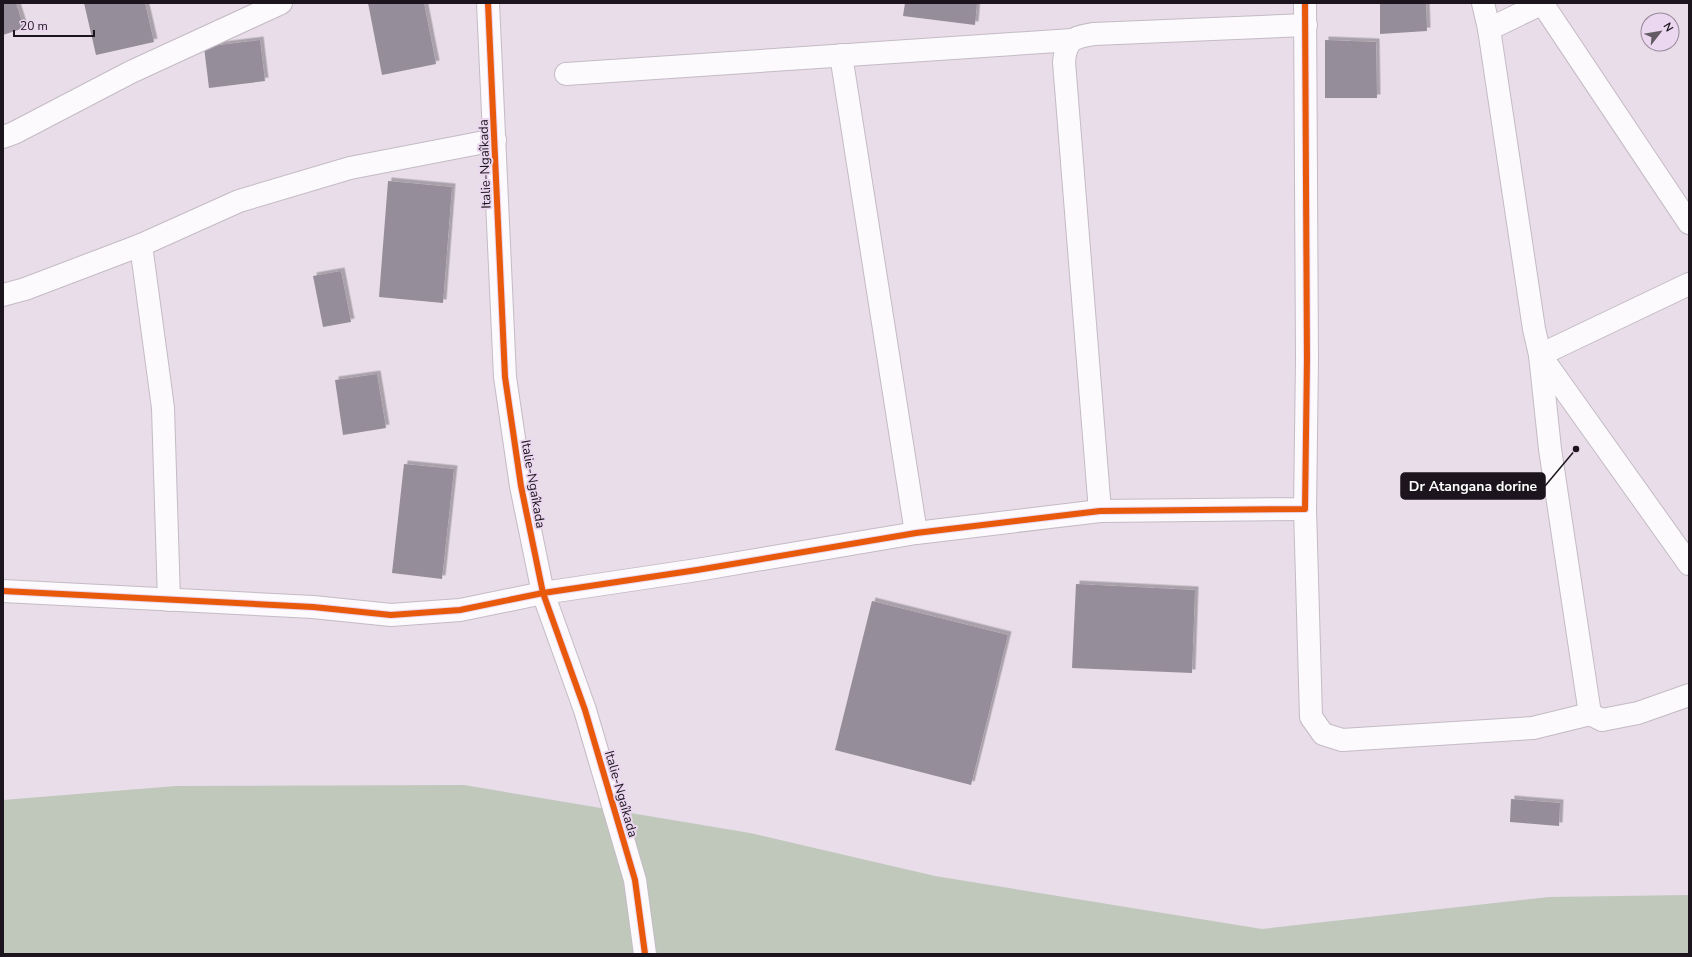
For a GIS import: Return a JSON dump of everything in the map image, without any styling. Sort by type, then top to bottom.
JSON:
[{"type":"street","points":[[3,137],[14,133],[131,72],[281,3]]},
{"type":"street","name":"Italie-Ngaîkada","points":[[488,3],[505,377],[521,486],[543,593],[585,710],[635,880],[645,954]]},
{"type":"street","points":[[1306,3],[1306,509],[1311,717],[1323,734],[1342,740],[1533,728],[1590,714],[1602,720],[1638,713],[1689,695]]},
{"type":"street","points":[[1483,3],[1489,29],[1534,329],[1540,355],[1550,449],[1590,714]]},
{"type":"street","points":[[1489,29],[1542,3],[1689,222]]},
{"type":"street","points":[[566,74],[1072,40],[1080,36],[1094,34],[1306,25]]},
{"type":"street","points":[[1072,40],[1065,49],[1064,62],[1100,511]]},
{"type":"street","points":[[841,55],[916,533]]},
{"type":"street","points":[[3,295],[25,289],[141,245],[239,201],[350,168],[495,140]]},
{"type":"street","points":[[141,245],[163,408],[169,600]]},
{"type":"street","points":[[1540,355],[1689,284]]},
{"type":"street","points":[[1540,355],[1689,564]]},
{"type":"street","points":[[3,591],[313,607],[391,615],[460,610],[543,593],[697,570],[916,533],[1100,511],[1306,509]]},
{"type":"shaded area","points":[[464,785],[750,833],[935,876],[1262,929],[1549,897],[1689,895],[1689,954],[3,954],[3,800],[176,786]]},
{"type":"building","points":[[3,3],[16,3],[24,28],[3,35]]},
{"type":"building","points":[[84,3],[145,3],[154,42],[96,55]]},
{"type":"building","points":[[368,3],[424,3],[436,64],[382,75]]},
{"type":"building","points":[[905,3],[977,3],[975,25],[903,16]]},
{"type":"building","points":[[1380,3],[1426,3],[1427,31],[1380,34]]},
{"type":"building","points":[[260,40],[265,81],[209,88],[204,47]]},
{"type":"building","points":[[1325,40],[1376,42],[1377,98],[1325,98]]},
{"type":"building","points":[[388,181],[452,187],[443,303],[379,297]]},
{"type":"building","points":[[341,271],[351,322],[323,327],[313,276]]},
{"type":"building","points":[[377,374],[386,428],[343,435],[335,380]]},
{"type":"building","points":[[404,464],[454,469],[442,579],[392,573]]},
{"type":"building","points":[[1076,584],[1195,590],[1192,673],[1072,668]]},
{"type":"building","points":[[872,601],[1008,635],[971,785],[835,750]]},
{"type":"building","points":[[1511,799],[1560,803],[1559,826],[1510,822]]},
{"type":"cycle path","points":[[488,3],[505,377],[521,486],[543,593],[585,710],[635,880],[645,954]]},
{"type":"cycle path","points":[[3,591],[313,607],[391,615],[460,610],[543,593],[697,570],[916,533],[1100,511],[1305,509],[1307,359],[1305,3]]},
{"type":"place","name":"Dr Atangana dorine","points":[[1576,449]]}]
